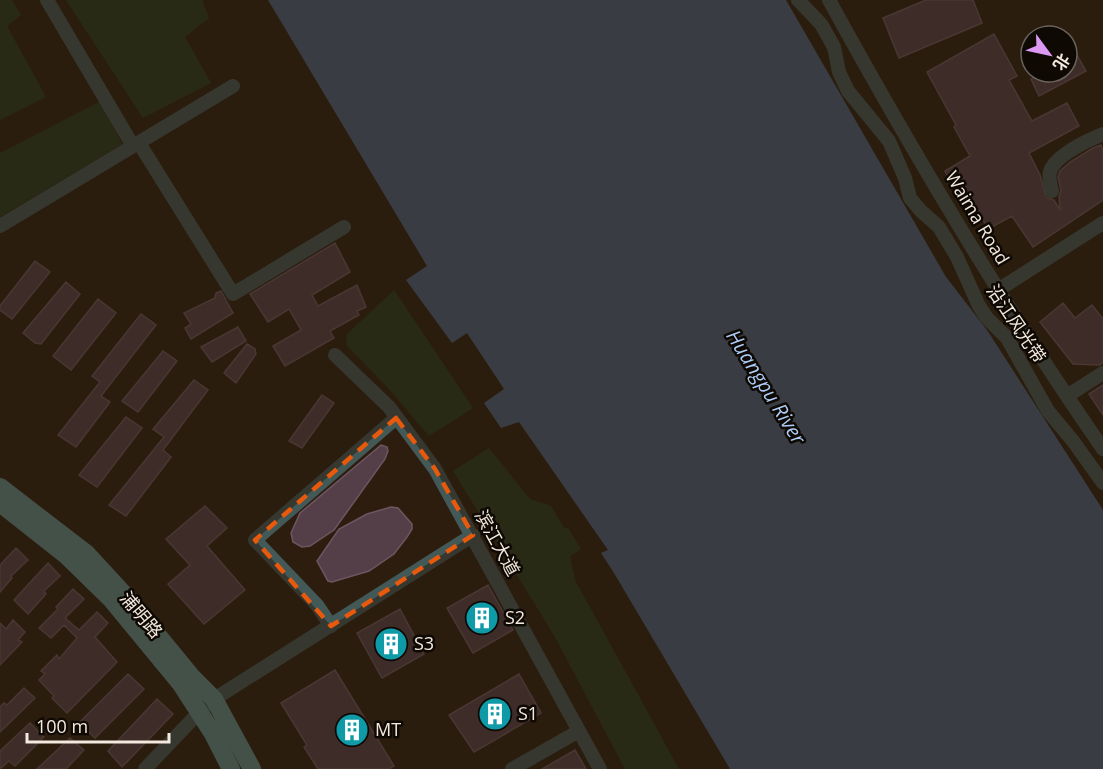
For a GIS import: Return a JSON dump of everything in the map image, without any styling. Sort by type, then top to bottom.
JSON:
[{"type":"main road","name":"浦明路","points":[[0,487],[87,554],[123,593],[191,676],[207,705],[252,769]]},
{"type":"main road","name":"浦明路","points":[[0,503],[67,556],[111,599],[181,684],[207,705],[231,769]]},
{"type":"street","points":[[47,0],[136,145],[233,294],[344,227]]},
{"type":"street","name":"沿江风光带","points":[[798,0],[821,24],[834,47],[839,72],[848,92],[889,141],[905,178],[910,198],[939,227],[957,257],[979,306],[987,318],[1007,338],[1048,411],[1103,483]]},
{"type":"street","name":"Waima Road","points":[[829,0],[870,75],[998,290],[1067,396],[1099,433],[1103,449]]},
{"type":"street","points":[[0,226],[232,86]]},
{"type":"street","points":[[1052,191],[1049,178],[1050,170],[1055,162],[1065,154],[1103,134]]},
{"type":"street","points":[[998,290],[1103,224]]},
{"type":"street","name":"滨江大道","points":[[335,355],[388,407],[435,469],[600,769]]},
{"type":"street","points":[[1067,396],[1103,372]]},
{"type":"street","points":[[331,626],[316,605],[255,540],[396,418]]},
{"type":"street","points":[[144,769],[207,705],[473,535]]},
{"type":"street","points":[[512,769],[579,731]]},
{"type":"highlighted area","points":[[396,418],[435,469],[473,535],[331,626],[255,540]]},
{"type":"green space","points":[[0,0],[12,0],[21,15],[7,26],[46,97],[0,120]]},
{"type":"green space","points":[[66,0],[202,0],[209,18],[185,37],[211,83],[143,118]]},
{"type":"green space","points":[[101,101],[122,144],[0,217],[0,153]]},
{"type":"green space","points":[[394,290],[473,408],[429,436],[389,389],[347,346],[346,335]]},
{"type":"green space","points":[[489,448],[530,499],[551,506],[564,528],[568,528],[581,549],[570,556],[575,580],[679,769],[625,769],[555,637],[453,471]]},
{"type":"water","name":"Huangpu River","points":[[268,0],[786,0],[946,277],[987,330],[1103,510],[1103,769],[730,769],[601,553],[608,550],[519,422],[501,428],[484,403],[504,389],[467,333],[452,343],[406,280],[427,266]]},
{"type":"building","points":[[926,0],[973,0],[982,23],[899,58],[883,18]]},
{"type":"building","points":[[994,34],[1017,76],[1009,80],[1032,121],[1067,103],[1079,126],[1029,153],[1040,175],[1046,197],[1054,200],[1060,210],[1061,190],[1058,177],[1060,171],[1093,148],[1101,145],[1103,151],[1103,200],[1033,247],[1012,216],[988,229],[966,189],[957,194],[945,171],[970,156],[927,72]]},
{"type":"building","points":[[1079,59],[1086,71],[1079,75]]},
{"type":"building","points":[[1033,84],[1062,84],[1039,96]]},
{"type":"building","points":[[335,243],[350,272],[312,295],[318,306],[357,285],[366,307],[357,311],[359,315],[330,331],[334,338],[285,366],[273,346],[301,330],[289,309],[268,322],[250,294]]},
{"type":"building","points":[[35,261],[50,272],[12,319],[0,310],[0,306]]},
{"type":"building","points":[[66,282],[80,294],[41,344],[35,343],[23,333]]},
{"type":"building","points":[[221,291],[233,313],[191,339],[185,328],[191,324],[184,313],[215,298],[216,293]]},
{"type":"building","points":[[98,299],[116,313],[71,370],[53,356]]},
{"type":"building","points":[[1063,303],[1075,318],[1092,305],[1103,319],[1103,362],[1100,365],[1073,364],[1040,322]]},
{"type":"building","points":[[141,314],[156,325],[101,396],[110,402],[76,447],[58,435],[100,382],[92,376]]},
{"type":"building","points":[[238,327],[246,341],[212,362],[201,347]]},
{"type":"building","points":[[247,344],[255,349],[256,354],[236,383],[224,373]]},
{"type":"building","points":[[163,351],[177,361],[138,412],[122,401]]},
{"type":"building","points":[[194,380],[208,390],[163,450],[171,457],[126,516],[109,505],[164,437],[153,429]]},
{"type":"building","points":[[1103,385],[1103,415],[1089,394]]},
{"type":"building","points":[[322,395],[334,403],[302,448],[289,441]]},
{"type":"building","points":[[126,417],[142,428],[97,487],[79,475]]},
{"type":"building","points":[[381,445],[387,447],[385,459],[334,530],[310,546],[302,547],[293,542],[291,533],[300,513]]},
{"type":"building","points":[[205,506],[227,528],[207,546],[245,590],[204,624],[168,584],[190,565],[166,539]]},
{"type":"building","points":[[391,507],[398,508],[412,524],[412,529],[394,554],[369,571],[332,582],[328,581],[317,561],[339,529],[367,514]]},
{"type":"building","points":[[16,548],[28,560],[11,576],[12,578],[0,592],[0,565]]},
{"type":"building","points":[[48,563],[60,576],[44,591],[46,594],[28,614],[14,600]]},
{"type":"building","name":"S2","points":[[488,585],[513,630],[473,653],[447,608]]},
{"type":"building","points":[[73,589],[84,599],[65,618],[79,630],[97,612],[108,623],[95,637],[117,662],[67,713],[39,680],[45,674],[41,671],[57,655],[59,659],[77,638],[64,625],[51,638],[39,628],[58,609],[56,607]]},
{"type":"building","name":"S3","points":[[400,609],[424,654],[382,678],[357,633]]},
{"type":"building","points":[[13,620],[25,632],[18,640],[22,642],[0,665],[0,623],[6,629]]},
{"type":"building","points":[[335,670],[394,766],[389,769],[318,769],[304,747],[307,745],[281,703]]},
{"type":"building","points":[[128,674],[144,689],[95,738],[79,723]]},
{"type":"building","name":"S1","points":[[519,674],[541,713],[474,752],[449,715]]},
{"type":"building","points":[[24,688],[35,698],[0,732],[0,707],[4,703],[7,705]]},
{"type":"building","points":[[157,699],[173,714],[122,767],[108,751]]},
{"type":"building","points":[[30,723],[44,737],[15,766],[9,761],[0,769],[0,751]]},
{"type":"building","points":[[70,738],[84,750],[66,769],[37,769]]},
{"type":"building","points":[[575,750],[586,769],[542,769]]},
{"type":"place","name":"S2","points":[[482,618]]},
{"type":"place","name":"S3","points":[[391,644]]},
{"type":"place","name":"S1","points":[[495,714]]},
{"type":"place","name":"MT","points":[[352,730]]}]
